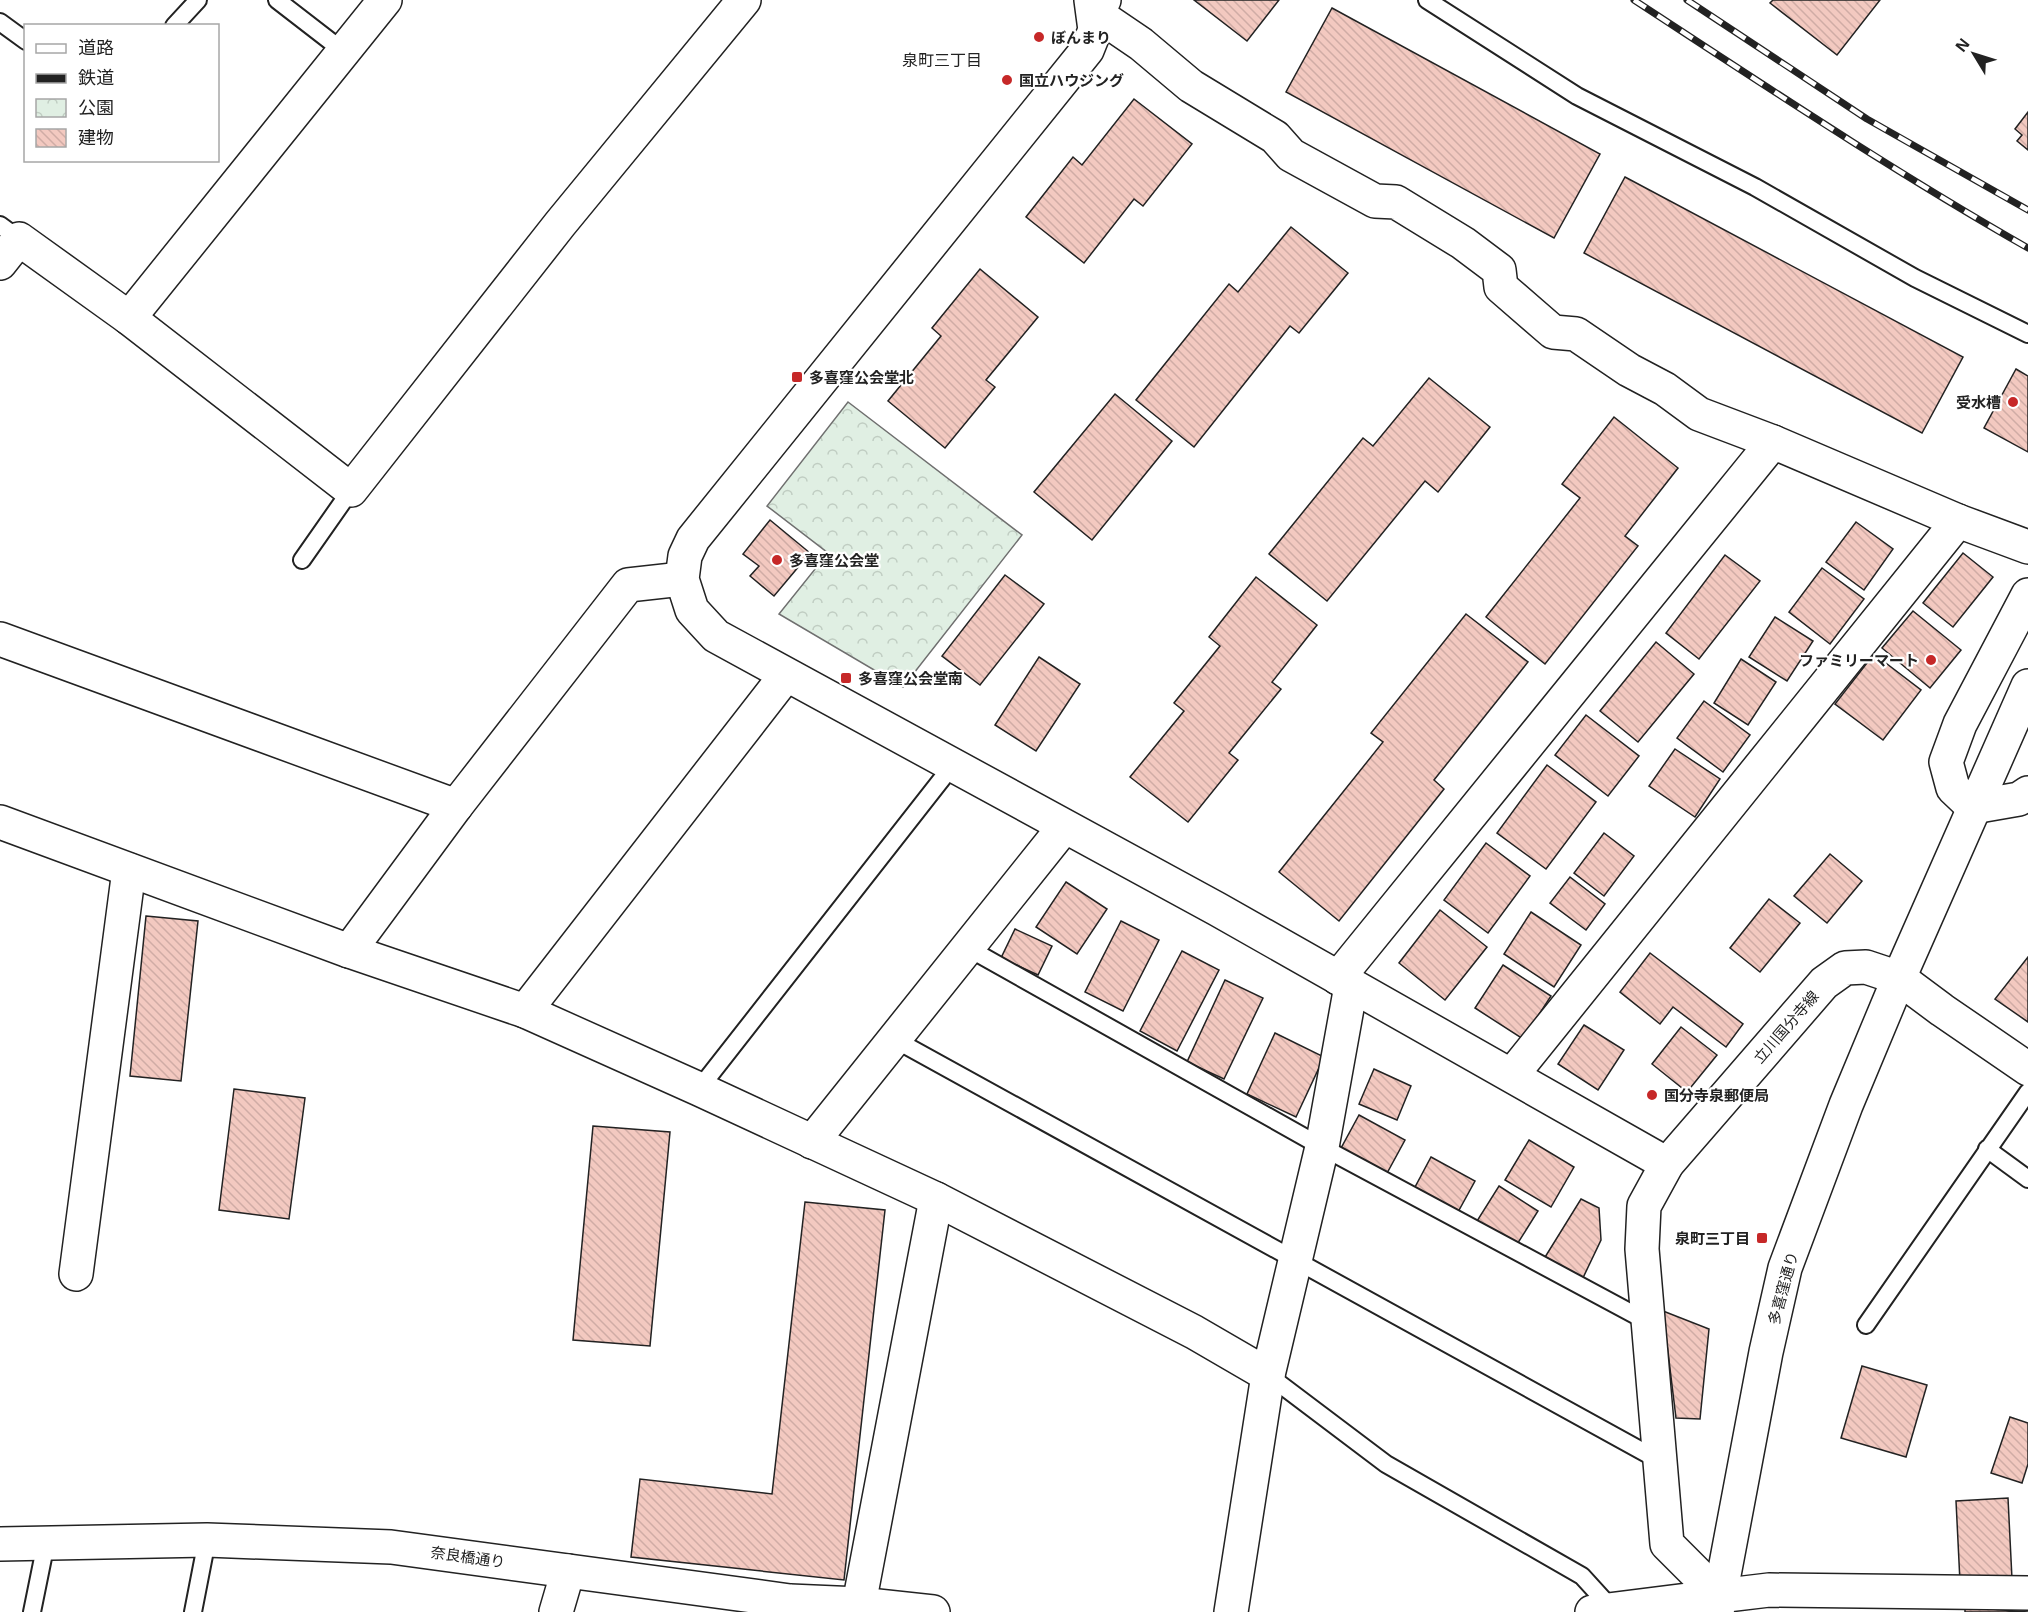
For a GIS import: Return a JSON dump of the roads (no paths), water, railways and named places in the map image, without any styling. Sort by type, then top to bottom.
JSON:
[{"type":"street","points":[[129,318],[385,0]]},
{"type":"street","points":[[6,243],[129,318],[351,489],[560,225],[744,0]]},
{"type":"street","points":[[1096,4],[1191,86],[1275,137],[1291,155],[1375,201],[1396,202],[1462,243],[1499,270],[1501,287],[1553,332],[1576,334],[1629,370],[1665,389],[1699,414],[1773,442],[1958,521],[2028,547]]},
{"type":"street","points":[[1096,4],[1095,30],[1087,50],[693,538],[685,556],[682,579],[692,610],[716,636],[1217,909],[1667,1164]]},
{"type":"street","points":[[1231,1612],[1268,1375],[1322,1147],[1344,982],[1773,442]]},
{"type":"street","points":[[1512,1075],[1958,521]]},
{"type":"street","points":[[349,951],[456,806],[628,585],[682,579]]},
{"type":"street","points":[[1973,807],[1953,788],[1946,762],[1960,724],[2028,595]]},
{"type":"street","points":[[0,639],[456,806]]},
{"type":"street","points":[[525,1011],[786,675]]},
{"type":"street","points":[[1899,978],[2028,686]]},
{"type":"street","points":[[1973,807],[2019,799],[2028,793]]},
{"type":"street","points":[[0,822],[349,951],[525,1011],[936,1199],[1194,1332],[1268,1375]]},
{"type":"street","points":[[812,1142],[1064,827]]},
{"type":"street","points":[[76,1274],[129,870]]},
{"type":"street","name":"立川国分寺線","points":[[1718,1604],[1667,1544],[1642,1249],[1644,1206],[1667,1164],[1824,983],[1845,968],[1866,967],[1899,978],[2028,1069]]},
{"type":"street","name":"多喜窪通り","points":[[1718,1604],[1766,1352],[1785,1268],[1846,1105],[1899,978]]},
{"type":"street","points":[[859,1604],[936,1199]]},
{"type":"street","name":"奈良橋通り","points":[[0,1544],[207,1540],[391,1547],[568,1571],[789,1606],[859,1604],[933,1612]]},
{"type":"street","points":[[556,1612],[568,1571]]},
{"type":"street","points":[[1602,1611],[1718,1604],[1769,1590],[2028,1593]]},
{"type":"lane","points":[[176,24],[198,0]]},
{"type":"lane","points":[[277,0],[343,51]]},
{"type":"lane","points":[[1427,0],[1577,96],[1755,187],[1915,278],[2028,334]]},
{"type":"lane","points":[[0,22],[24,40]]},
{"type":"lane","points":[[302,560],[351,489]]},
{"type":"lane","points":[[699,1089],[952,766]]},
{"type":"lane","points":[[968,948],[1322,1147],[1648,1322]]},
{"type":"lane","points":[[894,1040],[1660,1461]]},
{"type":"lane","points":[[1866,1325],[1986,1149],[2028,1092]]},
{"type":"lane","points":[[1986,1149],[2028,1179]]},
{"type":"lane","points":[[1268,1375],[1386,1464],[1582,1576],[1602,1611]]},
{"type":"lane","points":[[193,1612],[207,1540]]},
{"type":"lane","points":[[32,1612],[46,1543]]},
{"type":"railway","points":[[1634,0],[1878,158],[2028,248]]},
{"type":"railway","points":[[1687,0],[1867,119],[2028,210]]},
{"type":"place","name":"ぼんまり","points":[[1039,37]]},
{"type":"place","name":"国立ハウジング","points":[[1007,80]]},
{"type":"place","name":"多喜窪公会堂北","points":[[797,377]]},
{"type":"place","name":"受水槽","points":[[2013,402]]},
{"type":"place","name":"多喜窪公会堂","points":[[777,560]]},
{"type":"place","name":"ファミリーマート","points":[[1931,660]]},
{"type":"place","name":"多喜窪公会堂南","points":[[846,678]]},
{"type":"place","name":"国分寺泉郵便局","points":[[1652,1095]]},
{"type":"place","name":"泉町三丁目","points":[[1762,1238]]},
{"type":"district","name":"泉町三丁目","points":[[942,60]]}]
